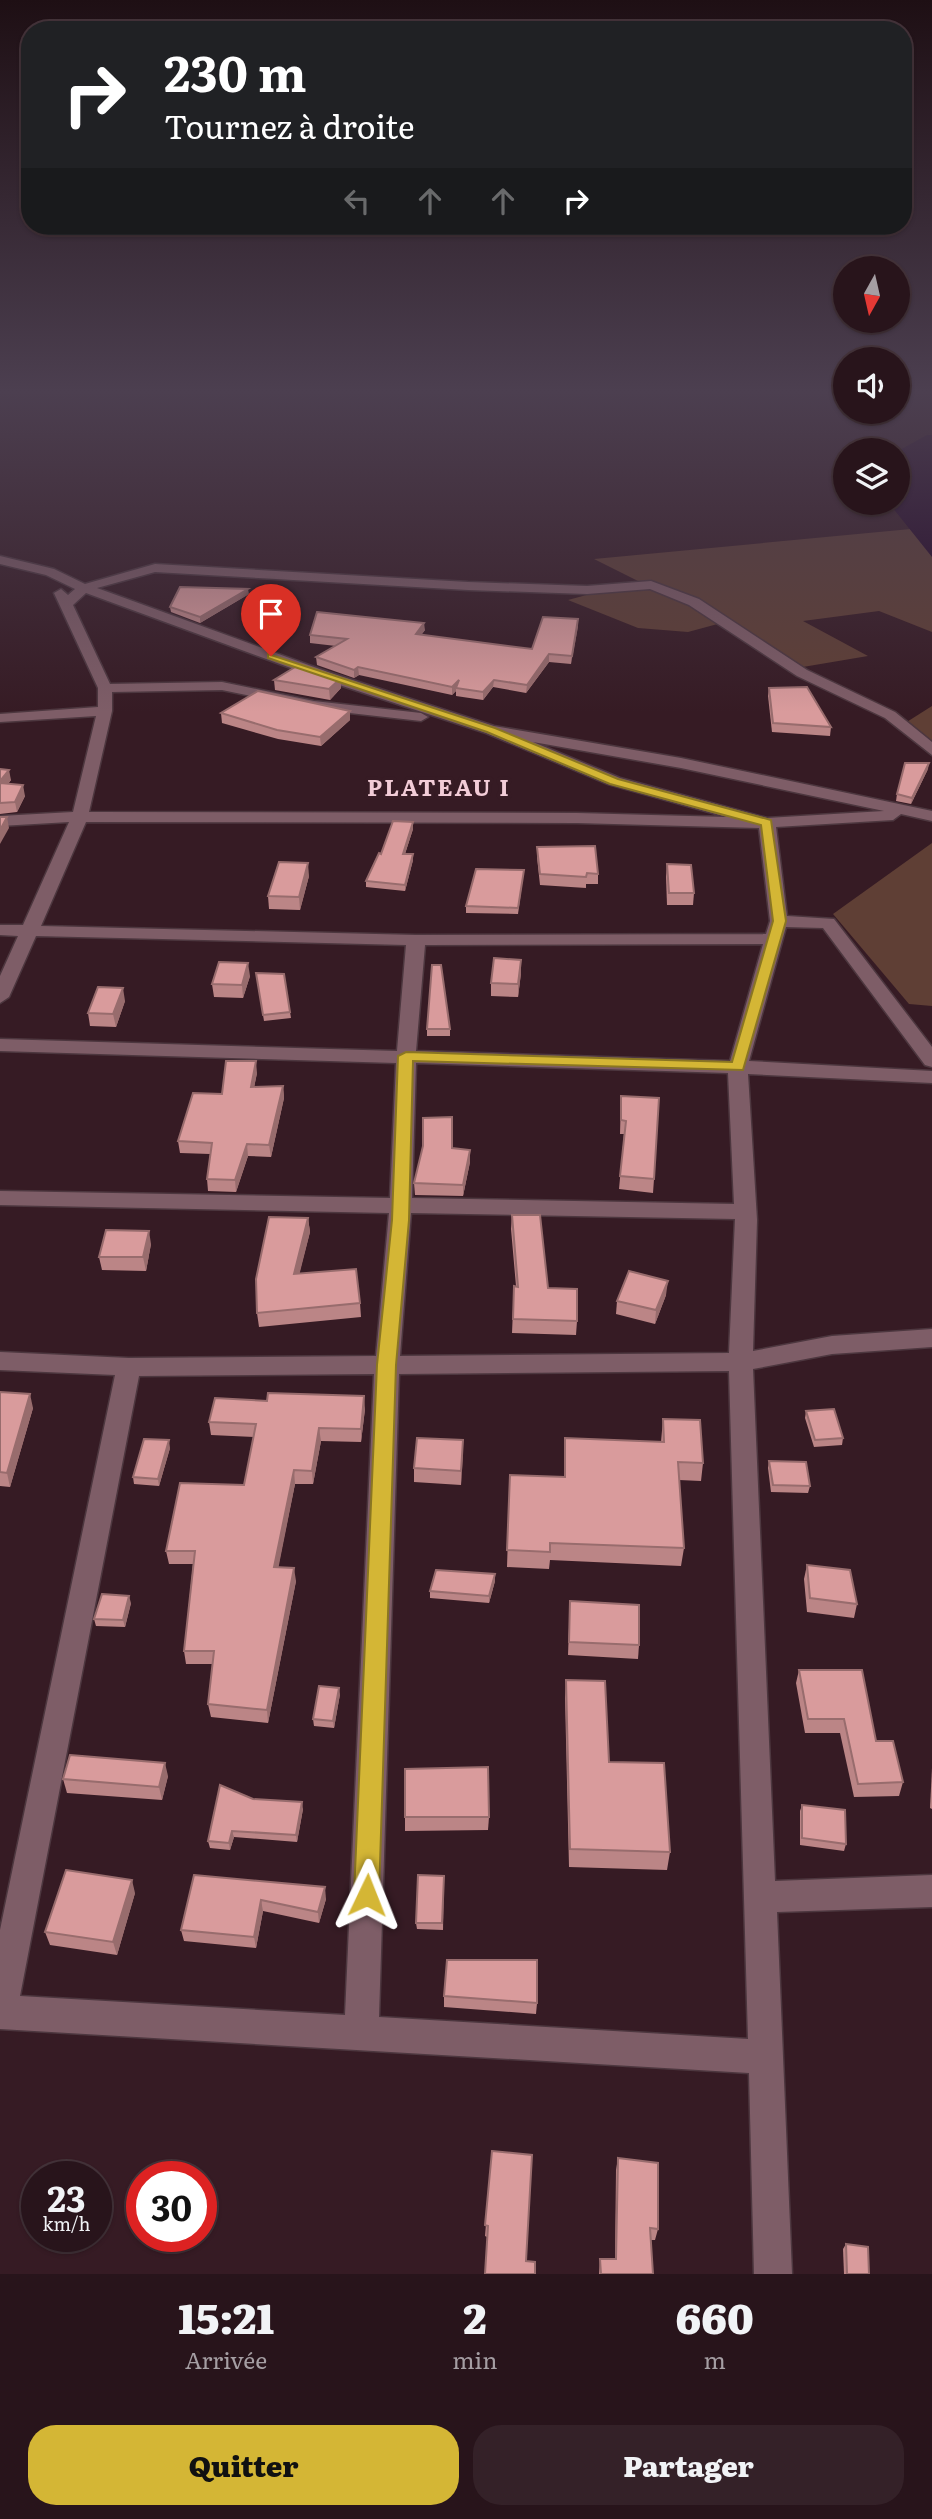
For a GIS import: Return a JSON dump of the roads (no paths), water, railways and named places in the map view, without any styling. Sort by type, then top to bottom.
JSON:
[{"type":"street","points":[[0,560],[50,572],[84,588],[323,675],[491,730],[614,781],[767,823]]},
{"type":"street","points":[[66,604],[84,588],[155,568],[304,579],[468,586],[587,590],[651,585],[694,602],[802,673],[890,715],[932,750]]},
{"type":"street","points":[[0,997],[80,817],[105,711],[105,688],[50,572]]},
{"type":"street","points":[[105,688],[222,686],[314,705],[461,721]]},
{"type":"street","points":[[0,718],[105,711]]},
{"type":"street","points":[[491,730],[681,763],[926,815]]},
{"type":"street","points":[[0,821],[80,817],[577,818],[767,823],[926,815]]},
{"type":"street","points":[[767,823],[778,930],[738,1067],[745,1212],[741,1362],[764,2057],[774,2274]]},
{"type":"street","points":[[0,930],[416,940],[778,930],[828,923],[932,1061]]},
{"type":"street","points":[[361,2035],[387,1365],[401,1206],[406,1056],[416,940]]},
{"type":"street","points":[[0,1045],[738,1067],[932,1077]]},
{"type":"street","points":[[0,1198],[745,1212]]},
{"type":"street","points":[[0,1361],[129,1367],[741,1362],[832,1345],[932,1338]]},
{"type":"street","points":[[129,1367],[0,2012],[764,2057]]},
{"type":"street","points":[[759,1897],[932,1891]]},
{"type":"district","name":"PLATEAU I","points":[[439,786]]}]
